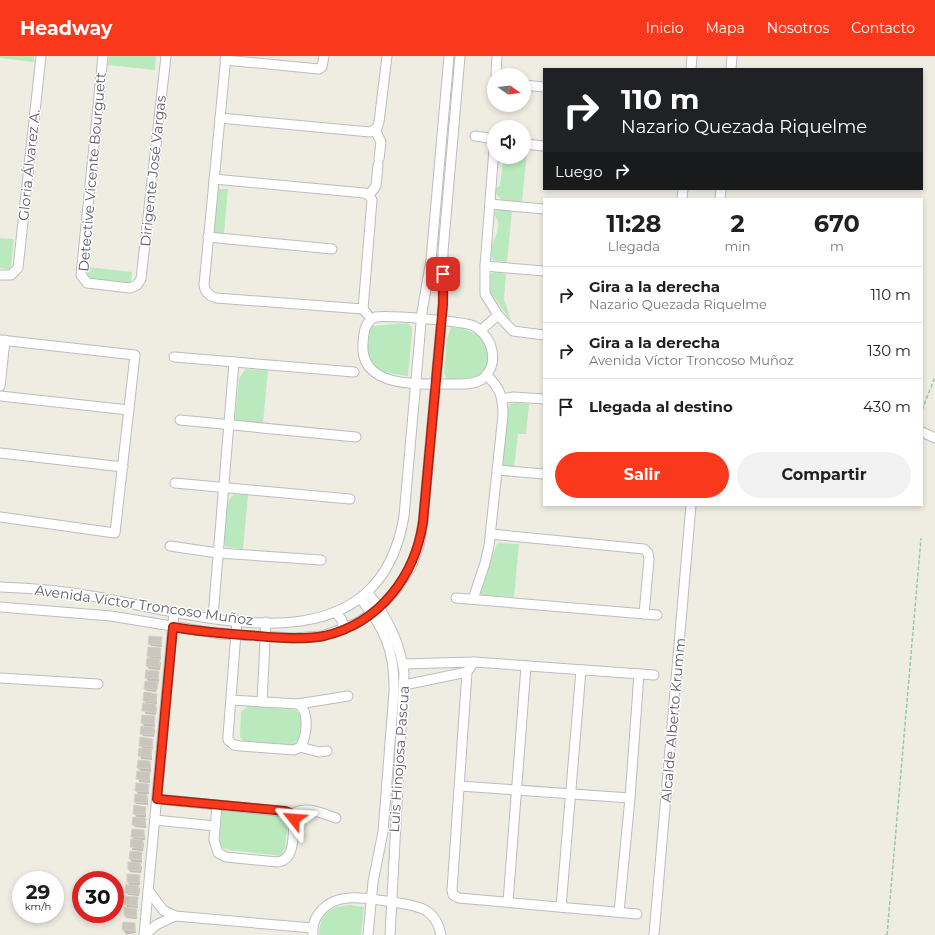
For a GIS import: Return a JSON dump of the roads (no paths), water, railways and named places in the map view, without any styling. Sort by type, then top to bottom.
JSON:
[{"type":"street","name":"Gloria Álvarez A.","points":[[0,275],[14,274],[18,268],[41,56]]},
{"type":"street","name":"Detective Vicente Bourguett","points":[[103,56],[81,275],[84,281],[90,283],[130,288],[137,285]]},
{"type":"street","name":"Dirigente José Vargas","points":[[137,285],[140,279],[166,56]]},
{"type":"street","points":[[324,56],[322,67],[319,70],[225,58],[204,285],[207,293],[213,297],[363,309]]},
{"type":"street","points":[[220,118],[366,133],[375,130],[379,122],[386,56]]},
{"type":"street","points":[[497,68],[498,56]]},
{"type":"street","points":[[691,68],[692,56]]},
{"type":"street","points":[[731,68],[732,56]]},
{"type":"street","name":"Avenida Víctor Troncoso Muñoz","points":[[0,587],[72,593],[174,612],[237,620],[300,622],[319,618],[335,612],[364,595],[388,568],[397,548],[402,527],[422,320],[431,260],[449,57]]},
{"type":"street","name":"Avenida Víctor Troncoso Muñoz","points":[[0,607],[111,616],[173,627],[236,635],[265,637],[315,637],[342,630],[357,623],[376,610],[405,578],[419,546],[423,522],[444,290],[443,251],[459,57]]},
{"type":"street","points":[[531,86],[543,87]]},
{"type":"street","points":[[369,195],[376,186],[381,142],[375,130]]},
{"type":"street","points":[[475,136],[487,138]]},
{"type":"street","points":[[531,145],[543,146]]},
{"type":"street","points":[[493,164],[485,266],[485,294],[498,314],[513,331],[543,335]]},
{"type":"street","points":[[214,179],[364,193],[369,195],[372,200],[363,309],[371,320]]},
{"type":"street","points":[[490,204],[543,209]]},
{"type":"street","points":[[208,237],[332,249]]},
{"type":"street","points":[[485,266],[543,271]]},
{"type":"street","points":[[480,331],[498,314]]},
{"type":"street","points":[[381,316],[422,320],[469,324],[480,331],[489,340],[492,348],[492,360],[486,375],[472,383],[416,383],[391,381],[380,376],[369,368],[362,350],[365,327],[371,320],[381,316]]},
{"type":"street","points":[[0,386],[2,340],[135,355],[115,533],[0,517]]},
{"type":"street","points":[[174,357],[354,372]]},
{"type":"street","points":[[213,617],[234,362]]},
{"type":"street","points":[[473,599],[486,563],[491,534],[503,415],[502,398],[496,384],[486,375]]},
{"type":"street","points":[[0,396],[129,410]]},
{"type":"street","points":[[502,398],[513,397],[543,399]]},
{"type":"street","points":[[180,420],[356,437]]},
{"type":"street","points":[[923,432],[935,438]]},
{"type":"street","points":[[0,454],[123,467]]},
{"type":"street","points":[[497,470],[543,474]]},
{"type":"street","points":[[174,483],[350,499]]},
{"type":"street","name":"Alcalde Alberto Krumm","points":[[654,935],[691,506]]},
{"type":"street","points":[[491,534],[644,549],[648,553],[649,559],[644,614]]},
{"type":"street","points":[[170,546],[218,553],[321,560]]},
{"type":"street","name":"Luis Hinojosa Pascua","points":[[364,595],[395,636],[403,664],[404,685],[394,839],[390,935]]},
{"type":"street","points":[[456,598],[657,615]]},
{"type":"street","name":"Luis Hinojosa Pascua","points":[[368,935],[374,874],[383,832],[394,680],[393,659],[376,610]]},
{"type":"street","points":[[145,935],[174,612]]},
{"type":"street","points":[[335,612],[342,620],[342,630]]},
{"type":"street","points":[[237,620],[228,736],[231,743],[241,746],[294,750],[300,747],[305,737],[306,718],[304,710],[298,704]]},
{"type":"street","points":[[262,702],[266,622]]},
{"type":"street","points":[[474,662],[467,672],[452,893],[459,898],[637,914]]},
{"type":"street","points":[[403,664],[474,662],[654,675]]},
{"type":"street","points":[[508,902],[526,666]]},
{"type":"street","points":[[561,907],[581,670]]},
{"type":"street","points":[[404,685],[467,672]]},
{"type":"street","points":[[619,912],[630,798],[639,674]]},
{"type":"street","points":[[0,678],[98,684]]},
{"type":"street","points":[[231,700],[298,704],[348,696]]},
{"type":"street","points":[[300,747],[308,751],[327,750]]},
{"type":"street","points":[[460,786],[630,798]]},
{"type":"street","points":[[157,799],[285,811],[292,815],[294,822],[288,858],[281,862],[222,855],[218,853],[214,845],[218,805]]},
{"type":"street","points":[[292,815],[301,810],[317,812],[336,818]]},
{"type":"street","points":[[155,820],[215,826]]},
{"type":"street","points":[[148,890],[163,910],[175,916],[313,931],[318,915],[332,901],[343,898],[371,899],[392,902],[425,910],[435,919],[441,935]]},
{"type":"street","points":[[145,935],[156,926],[175,916]]}]
